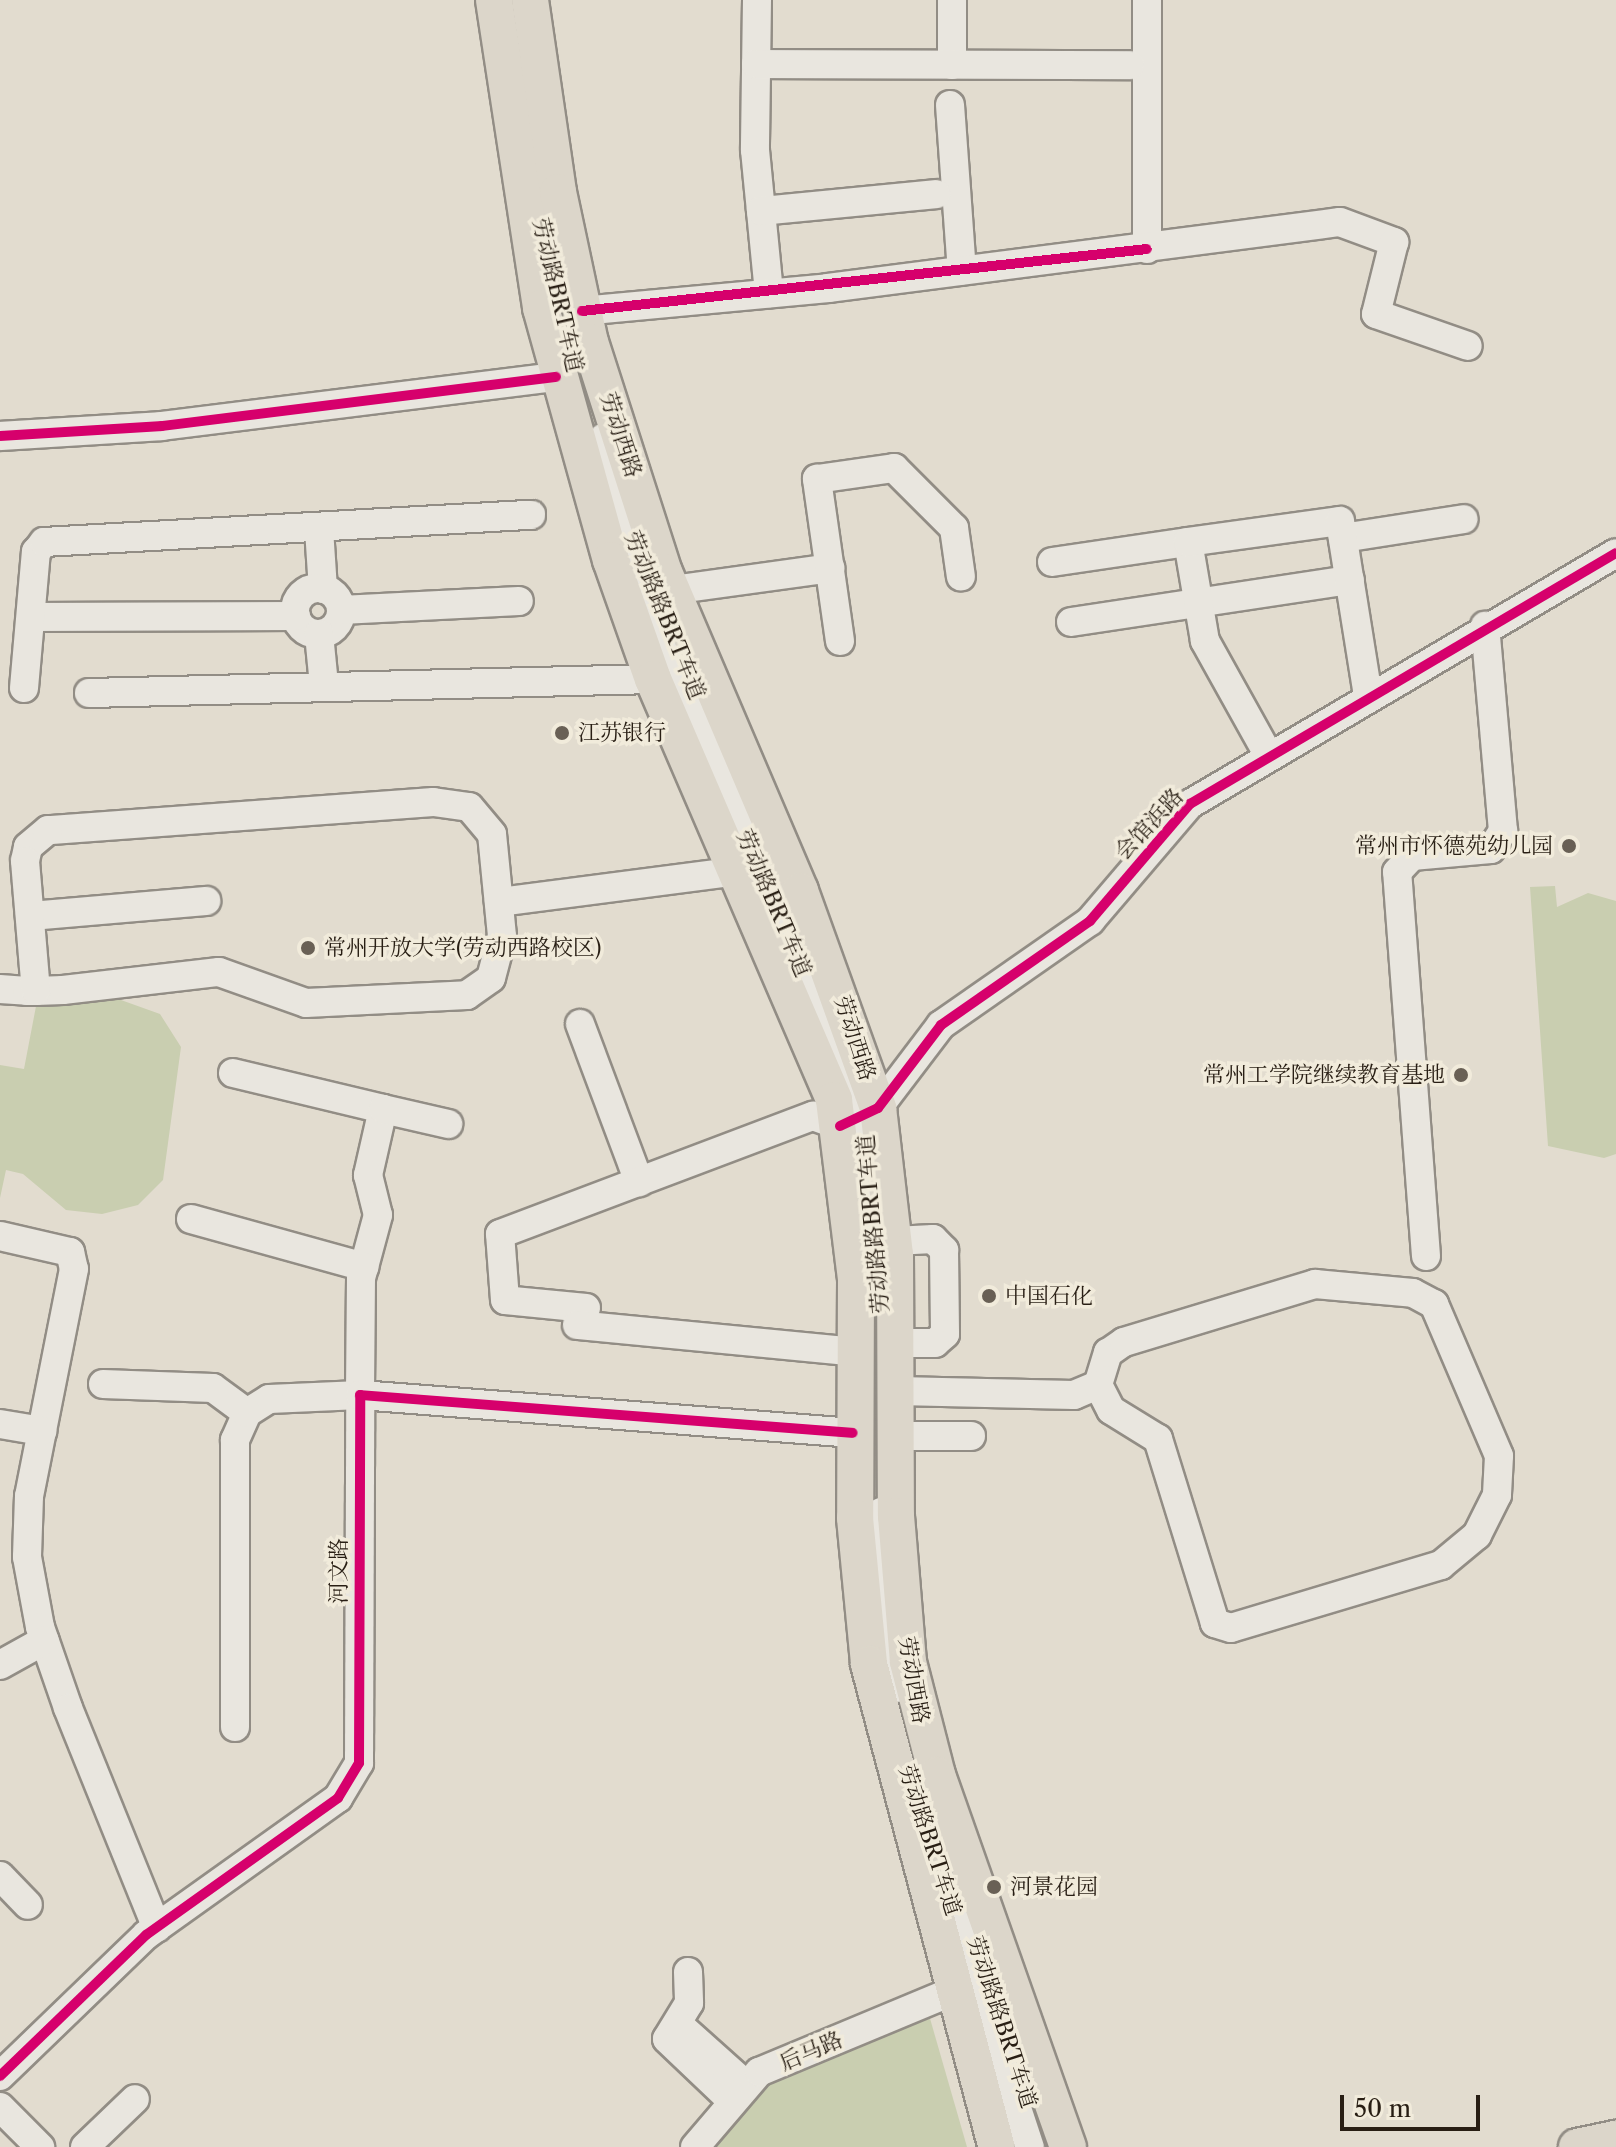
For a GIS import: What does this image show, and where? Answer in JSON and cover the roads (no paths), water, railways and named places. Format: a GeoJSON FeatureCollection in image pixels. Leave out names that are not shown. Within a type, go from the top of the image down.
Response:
{"type":"FeatureCollection","features":[{"type":"Feature","properties":{"kind":"main road","name":"劳动西路"},"geometry":{"type":"LineString","coordinates":[[494,0],[516,178],[556,377],[653,679],[824,1072],[859,1118],[853,1433],[869,1664],[997,2147]]}},
{"type":"Feature","properties":{"kind":"main road","name":"劳动西路"},"geometry":{"type":"LineString","coordinates":[[530,0],[582,311],[672,590],[827,959],[859,1118],[894,1241],[900,1589],[919,1720],[1068,2147]]}},
{"type":"Feature","properties":{"kind":"main road"},"geometry":{"type":"LineString","coordinates":[[1577,2147],[1616,2139]]}},
{"type":"Feature","properties":{"kind":"street","name":"劳动路BRT车道"},"geometry":{"type":"LineString","coordinates":[[507,0],[565,339],[639,593],[782,919],[836,1050],[859,1118],[867,1203],[866,1544],[886,1701],[1030,2147]]}},
{"type":"Feature","properties":{"kind":"street","name":"劳动路路BRT车道"},"geometry":{"type":"LineString","coordinates":[[517,0],[552,240],[641,567],[823,988],[859,1118],[880,1248],[881,1567],[889,1654],[926,1793],[1042,2147]]}},
{"type":"Feature","properties":{"kind":"street"},"geometry":{"type":"LineString","coordinates":[[757,0],[761,211],[769,293]]}},
{"type":"Feature","properties":{"kind":"street"},"geometry":{"type":"LineString","coordinates":[[952,0],[952,65]]}},
{"type":"Feature","properties":{"kind":"street"},"geometry":{"type":"LineString","coordinates":[[1147,0],[1147,249]]}},
{"type":"Feature","properties":{"kind":"street"},"geometry":{"type":"LineString","coordinates":[[756,64],[1130,65]]}},
{"type":"Feature","properties":{"kind":"street"},"geometry":{"type":"LineString","coordinates":[[950,105],[962,271]]}},
{"type":"Feature","properties":{"kind":"street"},"geometry":{"type":"LineString","coordinates":[[761,211],[936,194]]}},
{"type":"Feature","properties":{"kind":"street"},"geometry":{"type":"LineString","coordinates":[[582,311],[962,271],[1340,222],[1394,242],[1376,314],[1468,346]]}},
{"type":"Feature","properties":{"kind":"street"},"geometry":{"type":"LineString","coordinates":[[0,436],[162,426],[556,377]]}},
{"type":"Feature","properties":{"kind":"street"},"geometry":{"type":"LineString","coordinates":[[840,641],[817,479],[894,468],[954,528],[961,577]]}},
{"type":"Feature","properties":{"kind":"street"},"geometry":{"type":"LineString","coordinates":[[24,688],[33,617],[36,552],[44,542],[531,515]]}},
{"type":"Feature","properties":{"kind":"street"},"geometry":{"type":"LineString","coordinates":[[1343,538],[1464,519]]}},
{"type":"Feature","properties":{"kind":"street"},"geometry":{"type":"LineString","coordinates":[[1052,562],[1340,521],[1368,696]]}},
{"type":"Feature","properties":{"kind":"street"},"geometry":{"type":"LineString","coordinates":[[319,529],[323,589],[341,610]]}},
{"type":"Feature","properties":{"kind":"street"},"geometry":{"type":"LineString","coordinates":[[1188,542],[1205,641],[1269,756]]}},
{"type":"Feature","properties":{"kind":"street","name":"会馆浜路"},"geometry":{"type":"LineString","coordinates":[[859,1118],[941,1025],[1090,921],[1190,804],[1485,626],[1616,553]]}},
{"type":"Feature","properties":{"kind":"street"},"geometry":{"type":"LineString","coordinates":[[672,590],[830,568]]}},
{"type":"Feature","properties":{"kind":"street"},"geometry":{"type":"LineString","coordinates":[[1071,622],[1350,580]]}},
{"type":"Feature","properties":{"kind":"street"},"geometry":{"type":"LineString","coordinates":[[296,616],[302,595],[323,589]]}},
{"type":"Feature","properties":{"kind":"street"},"geometry":{"type":"LineString","coordinates":[[341,610],[519,601]]}},
{"type":"Feature","properties":{"kind":"street"},"geometry":{"type":"LineString","coordinates":[[319,634],[337,625],[341,610]]}},
{"type":"Feature","properties":{"kind":"street"},"geometry":{"type":"LineString","coordinates":[[33,617],[296,616],[319,634],[324,685]]}},
{"type":"Feature","properties":{"kind":"street"},"geometry":{"type":"LineString","coordinates":[[1385,945],[1380,871],[1392,858],[1491,849],[1503,831],[1485,626]]}},
{"type":"Feature","properties":{"kind":"street"},"geometry":{"type":"LineString","coordinates":[[89,693],[653,679]]}},
{"type":"Feature","properties":{"kind":"street"},"geometry":{"type":"LineString","coordinates":[[0,989],[36,991],[219,972],[306,1003],[467,995],[491,978],[502,936],[485,819],[469,807],[433,802],[48,830],[28,847],[36,991]]}},
{"type":"Feature","properties":{"kind":"street"},"geometry":{"type":"LineString","coordinates":[[1412,856],[1397,872],[1426,1256]]}},
{"type":"Feature","properties":{"kind":"street"},"geometry":{"type":"LineString","coordinates":[[499,902],[737,871]]}},
{"type":"Feature","properties":{"kind":"street"},"geometry":{"type":"LineString","coordinates":[[30,916],[206,901]]}},
{"type":"Feature","properties":{"kind":"street"},"geometry":{"type":"LineString","coordinates":[[580,1024],[639,1182]]}},
{"type":"Feature","properties":{"kind":"street"},"geometry":{"type":"LineString","coordinates":[[233,1073],[448,1124]]}},
{"type":"Feature","properties":{"kind":"street","name":"河文路"},"geometry":{"type":"LineString","coordinates":[[0,2076],[157,1928],[338,1798],[359,1763],[360,1395],[364,1267],[378,1215],[368,1175],[383,1109]]}},
{"type":"Feature","properties":{"kind":"street"},"geometry":{"type":"LineString","coordinates":[[855,1352],[582,1316],[505,1300],[500,1234],[813,1116],[859,1118]]}},
{"type":"Feature","properties":{"kind":"street"},"geometry":{"type":"LineString","coordinates":[[191,1219],[364,1267]]}},
{"type":"Feature","properties":{"kind":"street"},"geometry":{"type":"LineString","coordinates":[[0,1236],[70,1252],[74,1269],[42,1431],[14,1548],[45,1640],[157,1928]]}},
{"type":"Feature","properties":{"kind":"street"},"geometry":{"type":"LineString","coordinates":[[894,1241],[933,1239],[944,1250],[945,1334],[935,1343],[898,1343]]}},
{"type":"Feature","properties":{"kind":"street"},"geometry":{"type":"LineString","coordinates":[[1315,1284],[1413,1293],[1434,1304],[1499,1456],[1497,1495],[1477,1535],[1441,1565],[1231,1628],[1215,1623],[1158,1439],[1111,1410],[1098,1385],[1108,1353],[1124,1342],[1315,1284]]}},
{"type":"Feature","properties":{"kind":"street"},"geometry":{"type":"LineString","coordinates":[[103,1384],[213,1388],[247,1413]]}},
{"type":"Feature","properties":{"kind":"street"},"geometry":{"type":"LineString","coordinates":[[898,1391],[1074,1395],[1098,1385]]}},
{"type":"Feature","properties":{"kind":"street"},"geometry":{"type":"LineString","coordinates":[[235,1727],[235,1440],[247,1413],[293,1394],[360,1395],[853,1433]]}},
{"type":"Feature","properties":{"kind":"street"},"geometry":{"type":"LineString","coordinates":[[0,1424],[42,1431]]}},
{"type":"Feature","properties":{"kind":"street"},"geometry":{"type":"LineString","coordinates":[[898,1436],[971,1436]]}},
{"type":"Feature","properties":{"kind":"street"},"geometry":{"type":"LineString","coordinates":[[0,1665],[45,1640]]}},
{"type":"Feature","properties":{"kind":"street"},"geometry":{"type":"LineString","coordinates":[[0,1876],[28,1905]]}},
{"type":"Feature","properties":{"kind":"street"},"geometry":{"type":"LineString","coordinates":[[688,1972],[689,2003],[673,2032],[739,2093]]}},
{"type":"Feature","properties":{"kind":"street","name":"后马路"},"geometry":{"type":"LineString","coordinates":[[695,2147],[759,2072],[954,1991]]}},
{"type":"Feature","properties":{"kind":"street"},"geometry":{"type":"LineString","coordinates":[[85,2147],[135,2099]]}},
{"type":"Feature","properties":{"kind":"street"},"geometry":{"type":"LineString","coordinates":[[0,2107],[40,2147]]}},
{"type":"Feature","properties":{"kind":"place","name":"江苏银行"},"geometry":{"type":"Point","coordinates":[562,733]}},
{"type":"Feature","properties":{"kind":"place","name":"常州市怀德苑幼儿园"},"geometry":{"type":"Point","coordinates":[1569,846]}},
{"type":"Feature","properties":{"kind":"place","name":"常州开放大学(劳动西路校区)"},"geometry":{"type":"Point","coordinates":[308,948]}},
{"type":"Feature","properties":{"kind":"place","name":"常州工学院继续教育基地"},"geometry":{"type":"Point","coordinates":[1461,1075]}},
{"type":"Feature","properties":{"kind":"place","name":"中国石化"},"geometry":{"type":"Point","coordinates":[989,1296]}},
{"type":"Feature","properties":{"kind":"place","name":"河景花园"},"geometry":{"type":"Point","coordinates":[994,1887]}}]}
